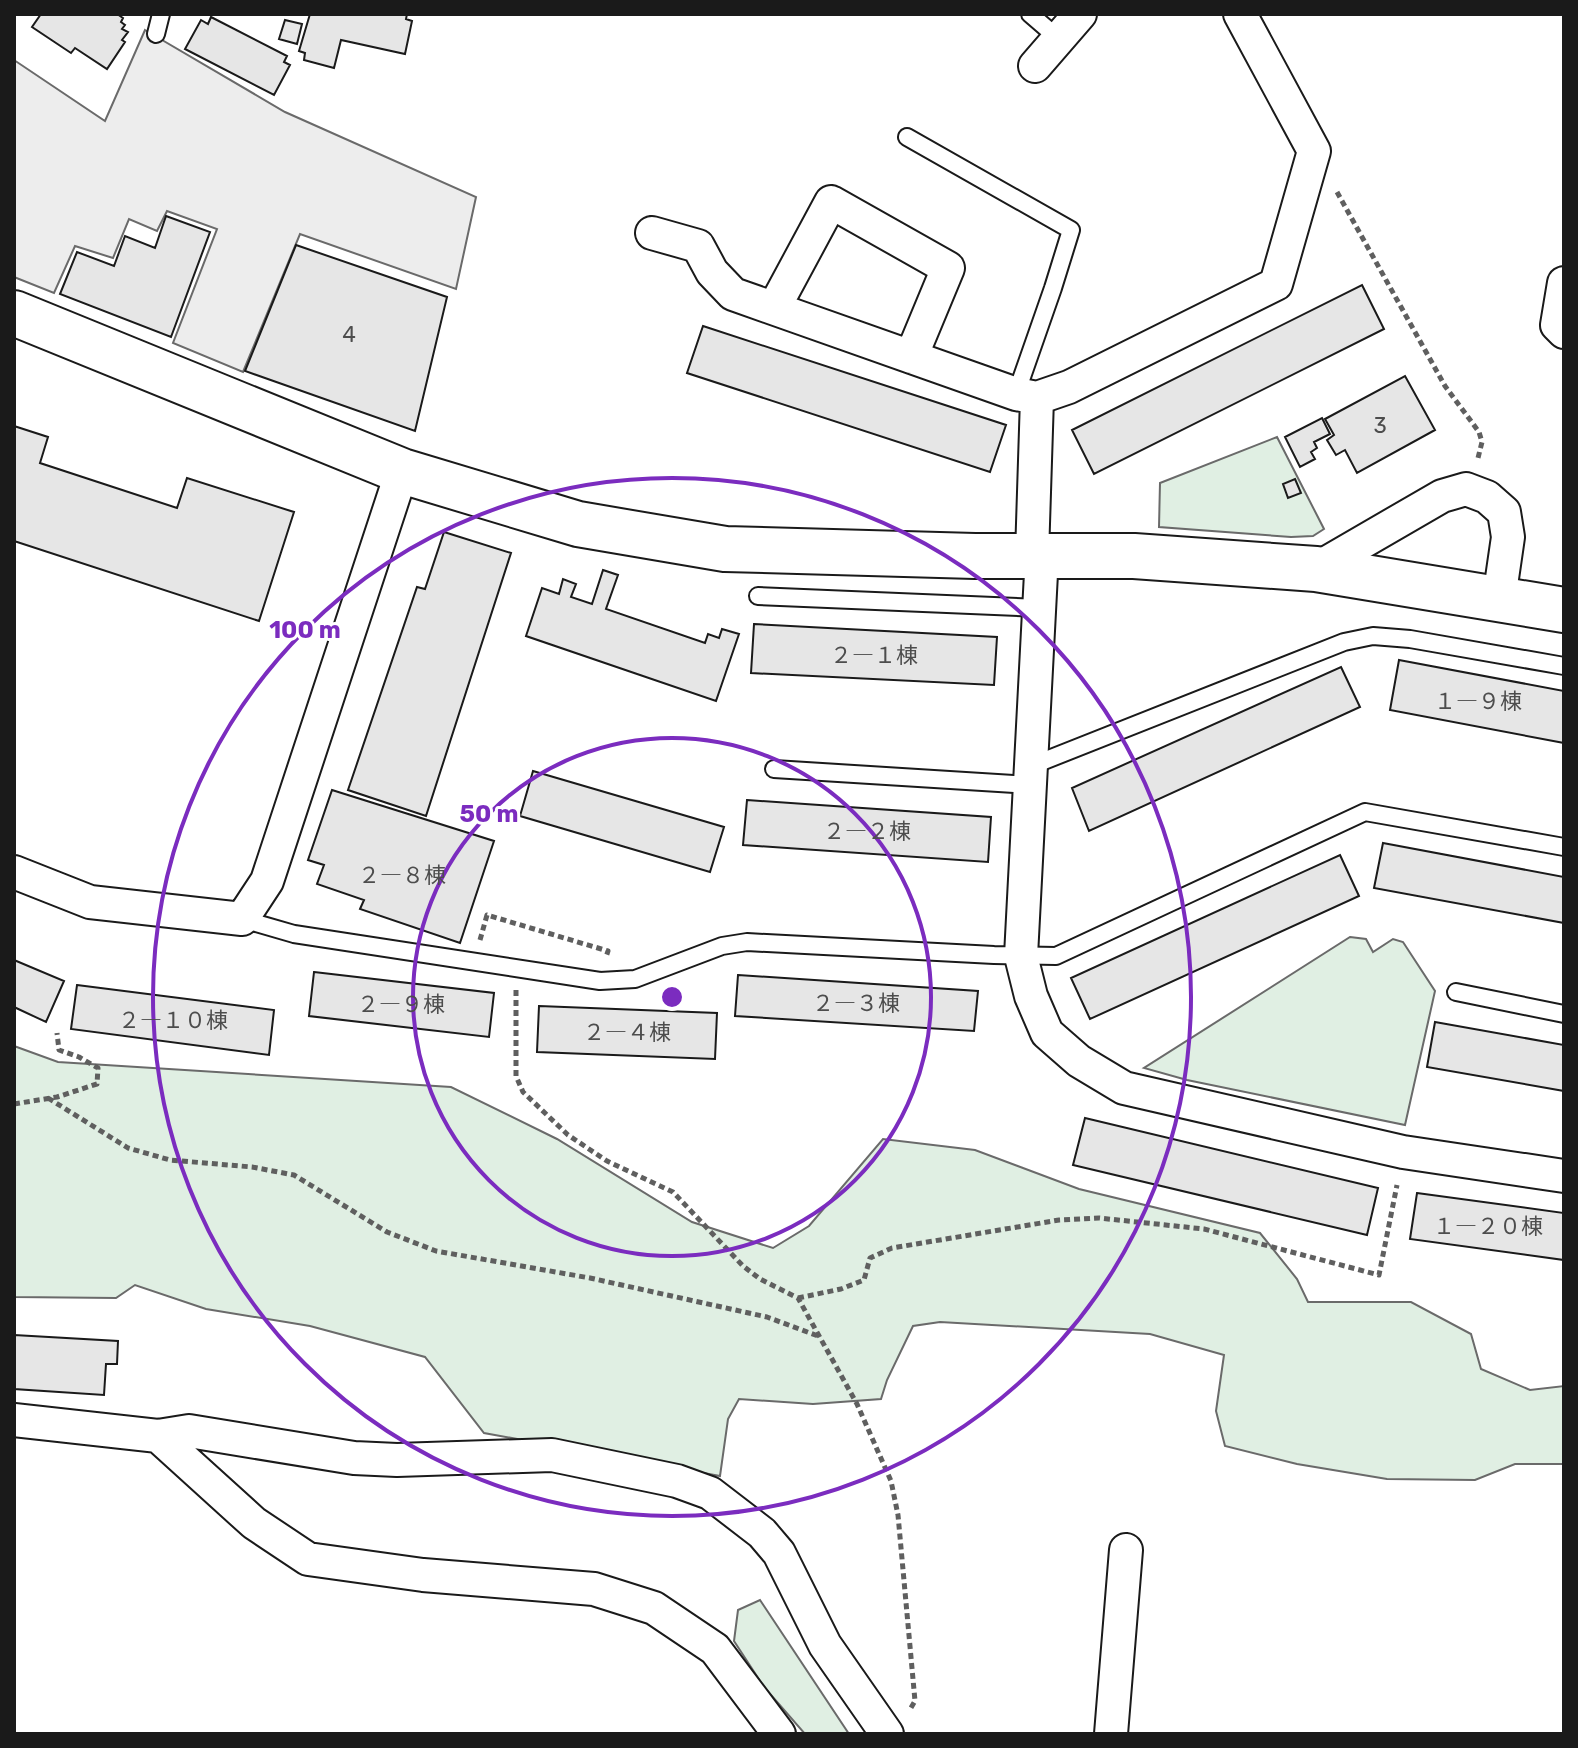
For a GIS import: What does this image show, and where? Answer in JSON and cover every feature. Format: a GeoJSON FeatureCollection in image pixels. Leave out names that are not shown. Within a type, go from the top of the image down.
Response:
{"type":"FeatureCollection","features":[{"type":"Feature","properties":{"kind":"street"},"geometry":{"type":"LineString","coordinates":[[1035,66],[1080,14]]}},
{"type":"Feature","properties":{"kind":"street"},"geometry":{"type":"LineString","coordinates":[[652,233],[698,246],[712,272],[733,294],[1027,396],[1069,387],[1276,284],[1314,151],[1240,14]]}},
{"type":"Feature","properties":{"kind":"street"},"geometry":{"type":"LineString","coordinates":[[774,308],[831,202],[948,268],[911,357]]}},
{"type":"Feature","properties":{"kind":"street"},"geometry":{"type":"LineString","coordinates":[[1564,283],[1557,325],[1564,332]]}},
{"type":"Feature","properties":{"kind":"street"},"geometry":{"type":"LineString","coordinates":[[14,313],[402,471],[578,524],[725,549],[1134,556],[1316,569],[1564,610]]}},
{"type":"Feature","properties":{"kind":"street"},"geometry":{"type":"LineString","coordinates":[[1027,396],[1039,608],[1021,956],[1031,996],[1047,1033],[1079,1061],[1124,1088],[1403,1152],[1564,1176]]}},
{"type":"Feature","properties":{"kind":"street"},"geometry":{"type":"LineString","coordinates":[[14,872],[90,902],[242,919],[267,881],[402,471]]}},
{"type":"Feature","properties":{"kind":"street"},"geometry":{"type":"LineString","coordinates":[[1316,569],[1442,496],[1466,489],[1487,497],[1504,512],[1508,537],[1499,599]]}},
{"type":"Feature","properties":{"kind":"street"},"geometry":{"type":"LineString","coordinates":[[14,1420],[158,1436],[189,1431],[354,1458],[397,1460],[552,1455],[677,1481],[710,1493],[762,1533],[779,1553],[825,1645],[894,1728]]}},
{"type":"Feature","properties":{"kind":"street"},"geometry":{"type":"LineString","coordinates":[[158,1436],[254,1523],[308,1559],[423,1575],[594,1589],[654,1608],[715,1649],[779,1734]]}},
{"type":"Feature","properties":{"kind":"street"},"geometry":{"type":"LineString","coordinates":[[1111,1734],[1126,1550]]}},
{"type":"Feature","properties":{"kind":"lane"},"geometry":{"type":"LineString","coordinates":[[156,34],[161,14]]}},
{"type":"Feature","properties":{"kind":"lane"},"geometry":{"type":"LineString","coordinates":[[1030,14],[1059,39]]}},
{"type":"Feature","properties":{"kind":"lane"},"geometry":{"type":"LineString","coordinates":[[907,137],[1071,230],[1027,396]]}},
{"type":"Feature","properties":{"kind":"lane"},"geometry":{"type":"LineString","coordinates":[[758,596],[1039,608]]}},
{"type":"Feature","properties":{"kind":"lane"},"geometry":{"type":"LineString","coordinates":[[774,769],[1031,776],[1344,642],[1373,636],[1410,639],[1564,666]]}},
{"type":"Feature","properties":{"kind":"lane"},"geometry":{"type":"LineString","coordinates":[[242,919],[294,934],[600,981],[635,979],[722,946],[747,942],[1056,956],[1365,812],[1564,847]]}},
{"type":"Feature","properties":{"kind":"lane"},"geometry":{"type":"LineString","coordinates":[[1456,992],[1564,1014]]}},
{"type":"Feature","properties":{"kind":"path"},"geometry":{"type":"LineString","coordinates":[[1314,151],[1445,386],[1479,432],[1482,442],[1471,490]]}},
{"type":"Feature","properties":{"kind":"path"},"geometry":{"type":"LineString","coordinates":[[487,915],[608,951],[600,981]]}},
{"type":"Feature","properties":{"kind":"path"},"geometry":{"type":"LineString","coordinates":[[516,969],[516,1076],[523,1092],[568,1135],[607,1161],[673,1192],[743,1266],[760,1279],[798,1298],[857,1404],[891,1481],[898,1515],[915,1701],[894,1728]]}},
{"type":"Feature","properties":{"kind":"path"},"geometry":{"type":"LineString","coordinates":[[14,1104],[97,1084],[98,1068],[59,1050],[57,1033]]}},
{"type":"Feature","properties":{"kind":"path"},"geometry":{"type":"LineString","coordinates":[[48,1098],[128,1148],[170,1160],[252,1167],[294,1175],[387,1232],[436,1251],[590,1278],[767,1317],[819,1336]]}},
{"type":"Feature","properties":{"kind":"path"},"geometry":{"type":"LineString","coordinates":[[798,1298],[841,1289],[864,1280],[870,1258],[892,1248],[1059,1220],[1099,1218],[1204,1229],[1379,1275],[1398,1179]]}},
{"type":"Feature","properties":{"kind":"green space"},"geometry":{"type":"Polygon","coordinates":[[[1277,437],[1324,529],[1313,536],[1291,537],[1159,527],[1160,483],[1277,437]]]}},
{"type":"Feature","properties":{"kind":"green space"},"geometry":{"type":"Polygon","coordinates":[[[1350,937],[1366,939],[1373,952],[1393,939],[1403,942],[1435,991],[1405,1125],[1187,1080],[1144,1068],[1350,937]]]}},
{"type":"Feature","properties":{"kind":"green space"},"geometry":{"type":"Polygon","coordinates":[[[14,1046],[58,1062],[451,1087],[557,1139],[692,1222],[773,1248],[809,1226],[883,1139],[975,1150],[1079,1189],[1260,1233],[1297,1279],[1308,1302],[1411,1302],[1471,1334],[1481,1369],[1530,1390],[1564,1386],[1564,1464],[1515,1464],[1475,1480],[1387,1479],[1297,1464],[1225,1446],[1216,1411],[1224,1355],[1150,1334],[940,1322],[913,1326],[881,1399],[813,1404],[739,1399],[728,1419],[720,1476],[484,1433],[425,1357],[310,1326],[206,1309],[135,1285],[116,1298],[14,1297],[14,1046]]]}},
{"type":"Feature","properties":{"kind":"green space"},"geometry":{"type":"Polygon","coordinates":[[[760,1600],[849,1734],[805,1734],[764,1687],[734,1641],[738,1610],[760,1600]]]}},
{"type":"Feature","properties":{"kind":"shaded area"},"geometry":{"type":"Polygon","coordinates":[[[145,30],[285,112],[476,197],[456,289],[300,234],[243,372],[173,343],[217,229],[167,211],[157,231],[129,219],[113,258],[75,246],[54,293],[14,277],[14,60],[105,121],[145,30]]]}},
{"type":"Feature","properties":{"kind":"building"},"geometry":{"type":"Polygon","coordinates":[[[41,14],[117,14],[123,18],[121,22],[125,25],[122,29],[128,32],[107,69],[75,48],[71,53],[32,27],[41,14]]]}},
{"type":"Feature","properties":{"kind":"building"},"geometry":{"type":"Polygon","coordinates":[[[310,14],[407,14],[406,19],[412,21],[405,54],[341,40],[334,68],[304,60],[305,53],[299,51],[310,14]]]}},
{"type":"Feature","properties":{"kind":"building"},"geometry":{"type":"Polygon","coordinates":[[[211,17],[287,56],[284,62],[290,65],[274,95],[185,49],[201,20],[208,24],[211,17]]]}},
{"type":"Feature","properties":{"kind":"building"},"geometry":{"type":"Polygon","coordinates":[[[285,20],[302,24],[297,44],[279,39],[285,20]]]}},
{"type":"Feature","properties":{"kind":"building"},"geometry":{"type":"Polygon","coordinates":[[[166,216],[210,232],[171,337],[60,294],[77,252],[114,266],[125,236],[155,248],[166,216]]]}},
{"type":"Feature","properties":{"kind":"building"},"geometry":{"type":"Polygon","coordinates":[[[296,245],[447,297],[415,431],[245,371],[296,245]]]}},
{"type":"Feature","properties":{"kind":"building"},"geometry":{"type":"Polygon","coordinates":[[[1362,285],[1384,329],[1094,474],[1072,430],[1362,285]]]}},
{"type":"Feature","properties":{"kind":"building"},"geometry":{"type":"Polygon","coordinates":[[[703,326],[1006,425],[990,472],[687,373],[703,326]]]}},
{"type":"Feature","properties":{"kind":"building"},"geometry":{"type":"Polygon","coordinates":[[[1405,376],[1435,430],[1357,473],[1345,450],[1336,455],[1327,440],[1334,435],[1325,419],[1405,376]]]}},
{"type":"Feature","properties":{"kind":"building"},"geometry":{"type":"Polygon","coordinates":[[[1322,418],[1330,434],[1314,442],[1317,448],[1311,452],[1315,459],[1300,467],[1285,437],[1322,418]]]}},
{"type":"Feature","properties":{"kind":"building"},"geometry":{"type":"Polygon","coordinates":[[[14,426],[48,437],[40,463],[177,508],[187,478],[294,512],[259,621],[14,541],[14,426]]]}},
{"type":"Feature","properties":{"kind":"building"},"geometry":{"type":"Polygon","coordinates":[[[1295,479],[1301,493],[1288,498],[1283,484],[1295,479]]]}},
{"type":"Feature","properties":{"kind":"building"},"geometry":{"type":"Polygon","coordinates":[[[444,532],[511,553],[426,816],[348,790],[417,587],[425,589],[444,532]]]}},
{"type":"Feature","properties":{"kind":"building"},"geometry":{"type":"Polygon","coordinates":[[[603,570],[618,575],[606,609],[705,643],[708,634],[719,638],[722,629],[739,634],[716,701],[526,636],[542,588],[559,594],[563,579],[576,584],[571,597],[592,604],[603,570]]]}},
{"type":"Feature","properties":{"kind":"building"},"geometry":{"type":"Polygon","coordinates":[[[754,624],[997,637],[994,685],[751,673],[754,624]]]}},
{"type":"Feature","properties":{"kind":"building"},"geometry":{"type":"Polygon","coordinates":[[[1399,660],[1564,691],[1564,743],[1390,710],[1399,660]]]}},
{"type":"Feature","properties":{"kind":"building"},"geometry":{"type":"Polygon","coordinates":[[[1341,667],[1360,707],[1089,831],[1072,788],[1341,667]]]}},
{"type":"Feature","properties":{"kind":"building"},"geometry":{"type":"Polygon","coordinates":[[[533,771],[724,827],[710,872],[520,816],[533,771]]]}},
{"type":"Feature","properties":{"kind":"building"},"geometry":{"type":"Polygon","coordinates":[[[332,790],[494,841],[460,943],[360,909],[364,900],[317,884],[324,865],[308,860],[332,790]]]}},
{"type":"Feature","properties":{"kind":"building"},"geometry":{"type":"Polygon","coordinates":[[[747,800],[991,817],[988,862],[743,845],[747,800]]]}},
{"type":"Feature","properties":{"kind":"building"},"geometry":{"type":"Polygon","coordinates":[[[1383,843],[1564,877],[1564,923],[1374,888],[1383,843]]]}},
{"type":"Feature","properties":{"kind":"building"},"geometry":{"type":"Polygon","coordinates":[[[1340,855],[1359,896],[1090,1019],[1071,978],[1340,855]]]}},
{"type":"Feature","properties":{"kind":"building"},"geometry":{"type":"Polygon","coordinates":[[[14,960],[64,981],[46,1022],[14,1007],[14,960]]]}},
{"type":"Feature","properties":{"kind":"building"},"geometry":{"type":"Polygon","coordinates":[[[314,972],[494,993],[489,1037],[309,1016],[314,972]]]}},
{"type":"Feature","properties":{"kind":"building"},"geometry":{"type":"Polygon","coordinates":[[[738,975],[978,991],[974,1031],[735,1016],[738,975]]]}},
{"type":"Feature","properties":{"kind":"building"},"geometry":{"type":"Polygon","coordinates":[[[77,985],[274,1010],[269,1055],[71,1029],[77,985]]]}},
{"type":"Feature","properties":{"kind":"building"},"geometry":{"type":"Polygon","coordinates":[[[539,1006],[717,1013],[715,1059],[537,1052],[539,1006]]]}},
{"type":"Feature","properties":{"kind":"building"},"geometry":{"type":"Polygon","coordinates":[[[1435,1022],[1564,1045],[1564,1091],[1427,1067],[1435,1022]]]}},
{"type":"Feature","properties":{"kind":"building"},"geometry":{"type":"Polygon","coordinates":[[[1085,1118],[1378,1188],[1367,1235],[1073,1165],[1085,1118]]]}},
{"type":"Feature","properties":{"kind":"building"},"geometry":{"type":"Polygon","coordinates":[[[1417,1193],[1564,1213],[1564,1260],[1410,1239],[1417,1193]]]}},
{"type":"Feature","properties":{"kind":"building"},"geometry":{"type":"Polygon","coordinates":[[[14,1335],[118,1341],[117,1364],[106,1364],[104,1395],[14,1389],[14,1335]]]}}]}
